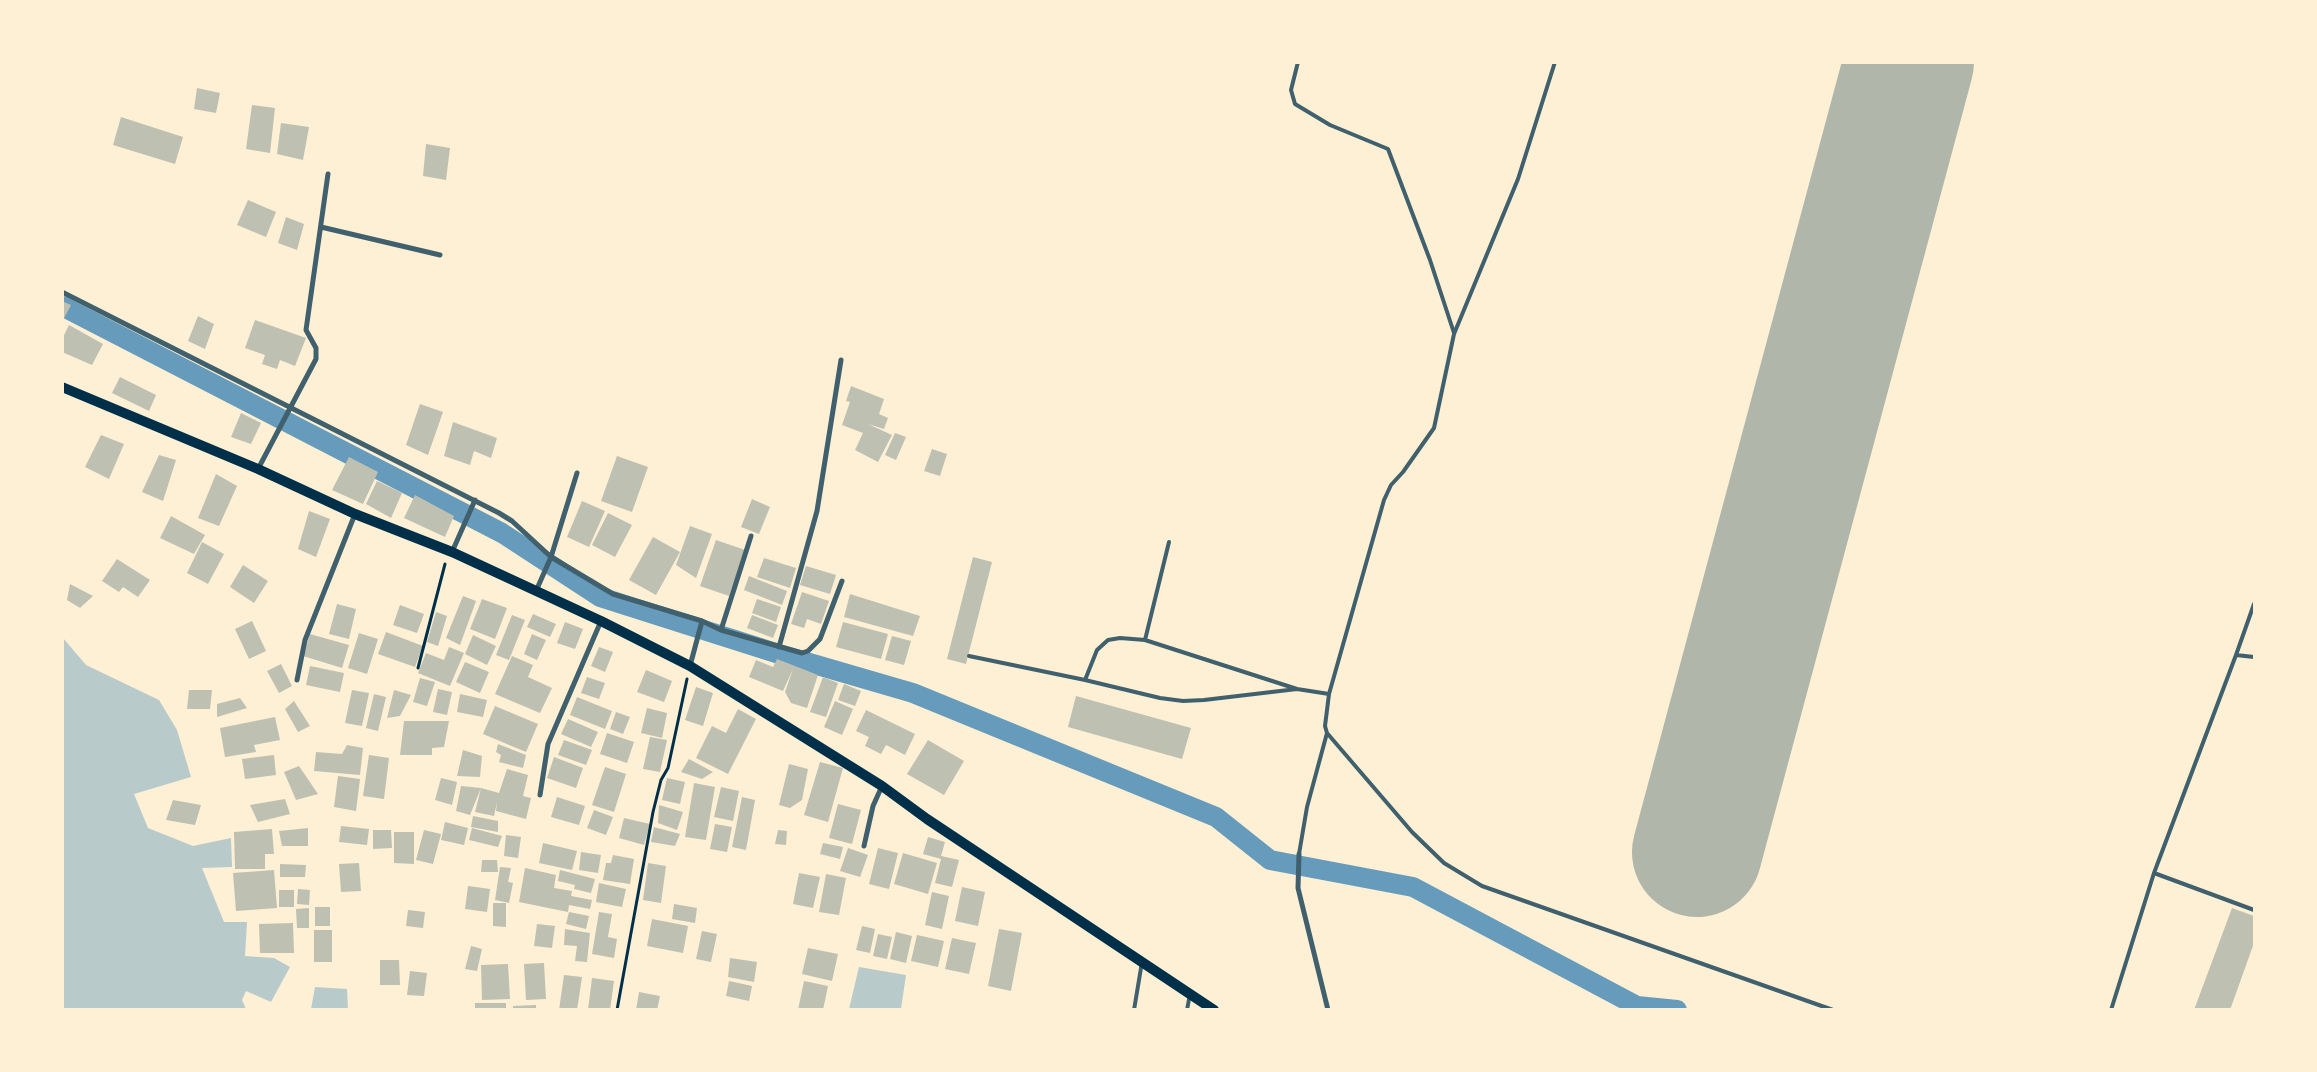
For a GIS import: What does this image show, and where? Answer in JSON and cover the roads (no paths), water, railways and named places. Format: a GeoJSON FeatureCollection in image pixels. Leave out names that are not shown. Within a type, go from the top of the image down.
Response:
{"type":"FeatureCollection","features":[{"type":"Feature","properties":{"kind":"main road"},"geometry":{"type":"LineString","coordinates":[[62,387],[258,469],[355,514],[537,588],[690,666],[882,786],[1009,874],[1191,992],[1214,1010]]}},
{"type":"Feature","properties":{"kind":"street"},"geometry":{"type":"LineString","coordinates":[[258,469],[291,408],[317,354],[316,348],[306,330],[328,174]]}},
{"type":"Feature","properties":{"kind":"street"},"geometry":{"type":"LineString","coordinates":[[321,226],[440,255]]}},
{"type":"Feature","properties":{"kind":"street"},"geometry":{"type":"LineString","coordinates":[[62,292],[398,463],[475,500],[512,521],[550,560],[612,594],[722,630],[802,653],[808,651],[820,639],[842,580]]}},
{"type":"Feature","properties":{"kind":"street"},"geometry":{"type":"LineString","coordinates":[[778,646],[817,511],[841,360]]}},
{"type":"Feature","properties":{"kind":"street"},"geometry":{"type":"LineString","coordinates":[[537,588],[550,560],[577,473]]}},
{"type":"Feature","properties":{"kind":"street"},"geometry":{"type":"LineString","coordinates":[[450,552],[475,500]]}},
{"type":"Feature","properties":{"kind":"street"},"geometry":{"type":"LineString","coordinates":[[297,680],[305,640],[355,514]]}},
{"type":"Feature","properties":{"kind":"street"},"geometry":{"type":"LineString","coordinates":[[722,630],[751,536]]}},
{"type":"Feature","properties":{"kind":"street"},"geometry":{"type":"LineString","coordinates":[[540,795],[548,744],[601,621]]}},
{"type":"Feature","properties":{"kind":"street"},"geometry":{"type":"LineString","coordinates":[[690,666],[702,623]]}},
{"type":"Feature","properties":{"kind":"street"},"geometry":{"type":"LineString","coordinates":[[864,846],[873,806],[882,786]]}},
{"type":"Feature","properties":{"kind":"street"},"geometry":{"type":"LineString","coordinates":[[1299,854],[1298,880],[1328,1010]]}},
{"type":"Feature","properties":{"kind":"lane"},"geometry":{"type":"LineString","coordinates":[[1298,62],[1291,90],[1295,104],[1330,125],[1388,149],[1430,260],[1454,334]]}},
{"type":"Feature","properties":{"kind":"lane"},"geometry":{"type":"LineString","coordinates":[[1299,854],[1307,807],[1327,733],[1324,718],[1329,694],[1384,500],[1391,485],[1403,472],[1434,428],[1454,334],[1518,179],[1555,62]]}},
{"type":"Feature","properties":{"kind":"lane"},"geometry":{"type":"LineString","coordinates":[[1145,640],[1169,542]]}},
{"type":"Feature","properties":{"kind":"lane"},"geometry":{"type":"LineString","coordinates":[[2111,1010],[2154,873],[2254,604]]}},
{"type":"Feature","properties":{"kind":"lane"},"geometry":{"type":"LineString","coordinates":[[1085,680],[1097,650],[1108,640],[1120,638],[1145,640],[1297,688],[1329,694]]}},
{"type":"Feature","properties":{"kind":"lane"},"geometry":{"type":"LineString","coordinates":[[2236,655],[2254,657]]}},
{"type":"Feature","properties":{"kind":"lane"},"geometry":{"type":"LineString","coordinates":[[969,656],[1160,698],[1183,701],[1297,688]]}},
{"type":"Feature","properties":{"kind":"lane"},"geometry":{"type":"LineString","coordinates":[[1327,733],[1419,839],[1444,864],[1482,886],[1833,1010]]}},
{"type":"Feature","properties":{"kind":"lane"},"geometry":{"type":"LineString","coordinates":[[2154,873],[2254,910]]}},
{"type":"Feature","properties":{"kind":"lane"},"geometry":{"type":"LineString","coordinates":[[1134,1010],[1142,960]]}},
{"type":"Feature","properties":{"kind":"lane"},"geometry":{"type":"LineString","coordinates":[[1187,1010],[1191,992]]}},
{"type":"Feature","properties":{"kind":"waterway"},"geometry":{"type":"LineString","coordinates":[[62,306],[502,533],[600,597],[779,654],[913,693],[1216,817],[1270,860],[1413,887],[1637,1006],[1677,1010]]}}]}
